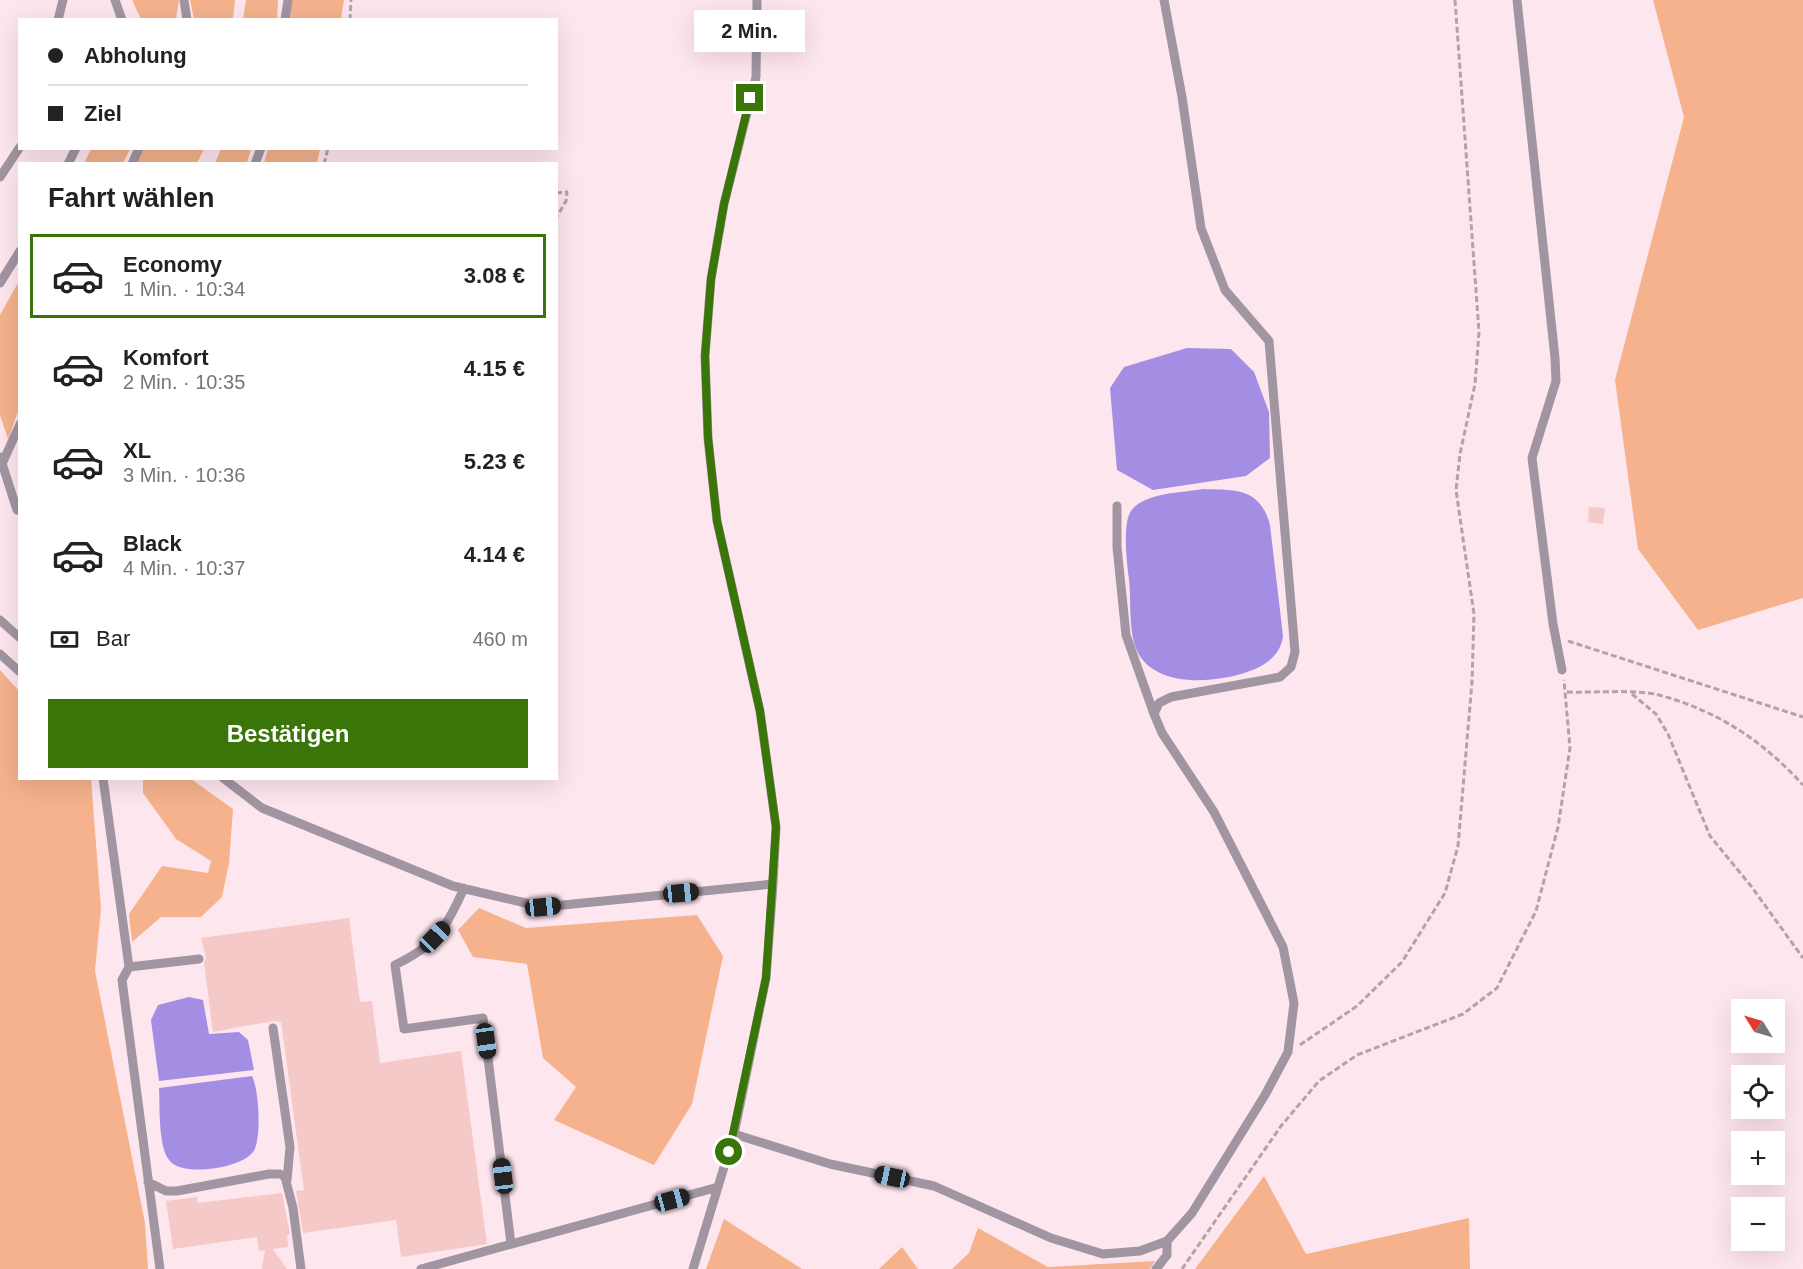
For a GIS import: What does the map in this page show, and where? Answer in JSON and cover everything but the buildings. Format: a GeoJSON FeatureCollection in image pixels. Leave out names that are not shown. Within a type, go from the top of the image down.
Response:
{"type":"FeatureCollection","features":[{"type":"Feature","properties":{"kind":"lane"},"geometry":{"type":"LineString","coordinates":[[58,18],[63,0]]}},
{"type":"Feature","properties":{"kind":"lane"},"geometry":{"type":"LineString","coordinates":[[115,0],[121,18]]}},
{"type":"Feature","properties":{"kind":"lane"},"geometry":{"type":"LineString","coordinates":[[184,0],[187,18]]}},
{"type":"Feature","properties":{"kind":"lane"},"geometry":{"type":"LineString","coordinates":[[285,18],[288,0]]}},
{"type":"Feature","properties":{"kind":"lane"},"geometry":{"type":"LineString","coordinates":[[693,1269],[734,1134],[766,978],[774,884],[776,827],[760,711],[717,521],[708,438],[705,356],[711,279],[724,204],[756,77],[757,0]]}},
{"type":"Feature","properties":{"kind":"lane"},"geometry":{"type":"LineString","coordinates":[[1154,714],[1159,702],[1171,697],[1280,677],[1291,667],[1295,652],[1269,341],[1225,290],[1201,228],[1182,97],[1164,0]]}},
{"type":"Feature","properties":{"kind":"lane"},"geometry":{"type":"LineString","coordinates":[[1517,0],[1556,358],[1556,381],[1532,458],[1562,670]]}},
{"type":"Feature","properties":{"kind":"lane"},"geometry":{"type":"LineString","coordinates":[[0,177],[18,150]]}},
{"type":"Feature","properties":{"kind":"lane"},"geometry":{"type":"LineString","coordinates":[[0,284],[18,253]]}},
{"type":"Feature","properties":{"kind":"lane"},"geometry":{"type":"LineString","coordinates":[[18,428],[1,461],[18,510]]}},
{"type":"Feature","properties":{"kind":"lane"},"geometry":{"type":"LineString","coordinates":[[734,1134],[830,1164],[934,1186],[1051,1238],[1103,1254],[1140,1251],[1167,1241],[1192,1213],[1265,1095],[1288,1052],[1293,1003],[1283,947],[1214,812],[1162,733],[1154,714],[1126,635],[1117,547],[1117,506]]}},
{"type":"Feature","properties":{"kind":"lane"},"geometry":{"type":"LineString","coordinates":[[0,620],[18,636]]}},
{"type":"Feature","properties":{"kind":"lane"},"geometry":{"type":"LineString","coordinates":[[0,654],[18,670]]}},
{"type":"Feature","properties":{"kind":"lane"},"geometry":{"type":"LineString","coordinates":[[104,780],[129,967],[122,980],[160,1269]]}},
{"type":"Feature","properties":{"kind":"lane"},"geometry":{"type":"LineString","coordinates":[[226,780],[262,808],[464,888],[543,907],[774,884]]}},
{"type":"Feature","properties":{"kind":"lane"},"geometry":{"type":"LineString","coordinates":[[464,888],[449,923],[422,952],[395,965],[404,1029],[483,1018],[511,1244]]}},
{"type":"Feature","properties":{"kind":"lane"},"geometry":{"type":"LineString","coordinates":[[129,967],[199,959]]}},
{"type":"Feature","properties":{"kind":"lane"},"geometry":{"type":"LineString","coordinates":[[273,1028],[290,1147],[287,1180],[301,1269]]}},
{"type":"Feature","properties":{"kind":"lane"},"geometry":{"type":"LineString","coordinates":[[148,1182],[166,1191],[269,1174],[280,1174],[287,1180]]}},
{"type":"Feature","properties":{"kind":"lane"},"geometry":{"type":"LineString","coordinates":[[421,1269],[718,1187]]}},
{"type":"Feature","properties":{"kind":"lane"},"geometry":{"type":"LineString","coordinates":[[1156,1269],[1167,1255],[1167,1241]]}},
{"type":"Feature","properties":{"kind":"path"},"geometry":{"type":"LineString","coordinates":[[350,18],[351,0]]}},
{"type":"Feature","properties":{"kind":"path"},"geometry":{"type":"LineString","coordinates":[[1288,1052],[1357,1006],[1402,962],[1445,893],[1458,846],[1472,682],[1474,614],[1456,490],[1460,454],[1475,384],[1479,332],[1455,0]]}},
{"type":"Feature","properties":{"kind":"path"},"geometry":{"type":"LineString","coordinates":[[558,193],[567,192],[566,201],[558,215]]}},
{"type":"Feature","properties":{"kind":"path"},"geometry":{"type":"LineString","coordinates":[[1556,638],[1803,717]]}},
{"type":"Feature","properties":{"kind":"path"},"geometry":{"type":"LineString","coordinates":[[1182,1269],[1281,1126],[1319,1081],[1357,1055],[1463,1014],[1497,988],[1536,911],[1558,827],[1570,748],[1562,670]]}},
{"type":"Feature","properties":{"kind":"path"},"geometry":{"type":"LineString","coordinates":[[1566,692],[1658,695],[1727,721],[1776,755],[1803,785]]}},
{"type":"Feature","properties":{"kind":"path"},"geometry":{"type":"LineString","coordinates":[[1632,694],[1656,714],[1668,734],[1710,836],[1751,886],[1803,958]]}},
{"type":"Feature","properties":{"kind":"shaded area"},"geometry":{"type":"Polygon","coordinates":[[[132,0],[179,0],[176,18],[141,18],[132,0]]]}},
{"type":"Feature","properties":{"kind":"shaded area"},"geometry":{"type":"Polygon","coordinates":[[[190,0],[235,0],[233,18],[194,18],[190,0]]]}},
{"type":"Feature","properties":{"kind":"shaded area"},"geometry":{"type":"Polygon","coordinates":[[[246,0],[278,0],[277,18],[243,18],[246,0]]]}},
{"type":"Feature","properties":{"kind":"shaded area"},"geometry":{"type":"Polygon","coordinates":[[[291,0],[344,0],[341,18],[290,18],[291,0]]]}},
{"type":"Feature","properties":{"kind":"shaded area"},"geometry":{"type":"Polygon","coordinates":[[[1653,0],[1803,0],[1803,598],[1698,630],[1638,549],[1615,380],[1684,117],[1653,0]]]}},
{"type":"Feature","properties":{"kind":"shaded area"},"geometry":{"type":"Polygon","coordinates":[[[90,150],[130,150],[124,162],[84,162],[90,150]]]}},
{"type":"Feature","properties":{"kind":"shaded area"},"geometry":{"type":"Polygon","coordinates":[[[143,150],[204,150],[198,162],[137,162],[143,150]]]}},
{"type":"Feature","properties":{"kind":"shaded area"},"geometry":{"type":"Polygon","coordinates":[[[220,150],[251,150],[247,162],[215,162],[220,150]]]}},
{"type":"Feature","properties":{"kind":"shaded area"},"geometry":{"type":"Polygon","coordinates":[[[267,150],[320,150],[317,162],[264,162],[267,150]]]}},
{"type":"Feature","properties":{"kind":"shaded area"},"geometry":{"type":"Polygon","coordinates":[[[18,283],[18,412],[8,439],[0,415],[0,315],[18,283]]]}},
{"type":"Feature","properties":{"kind":"shaded area"},"geometry":{"type":"Polygon","coordinates":[[[1187,348],[1231,349],[1254,372],[1269,412],[1270,458],[1246,476],[1153,490],[1117,470],[1110,388],[1124,367],[1187,348]]]}},
{"type":"Feature","properties":{"kind":"shaded area"},"geometry":{"type":"Polygon","coordinates":[[[1203,489],[1237,491],[1246,494],[1260,504],[1266,513],[1270,525],[1283,636],[1279,649],[1271,659],[1254,670],[1217,679],[1183,679],[1167,676],[1152,669],[1141,658],[1134,643],[1131,628],[1126,534],[1131,511],[1145,500],[1164,494],[1203,489]]]}},
{"type":"Feature","properties":{"kind":"shaded area"},"geometry":{"type":"Polygon","coordinates":[[[0,670],[18,690],[18,780],[91,780],[101,909],[95,971],[145,1223],[148,1269],[0,1269],[0,670]]]}},
{"type":"Feature","properties":{"kind":"shaded area"},"geometry":{"type":"Polygon","coordinates":[[[143,780],[192,780],[233,809],[229,863],[222,897],[201,917],[161,917],[132,942],[129,914],[162,866],[208,873],[211,861],[176,839],[143,793],[143,780]]]}},
{"type":"Feature","properties":{"kind":"shaded area"},"geometry":{"type":"Polygon","coordinates":[[[479,908],[526,928],[697,915],[723,956],[692,1104],[654,1165],[554,1120],[576,1087],[543,1058],[527,964],[473,957],[458,930],[479,908]]]}},
{"type":"Feature","properties":{"kind":"shaded area"},"geometry":{"type":"Polygon","coordinates":[[[189,997],[203,1000],[209,1034],[239,1032],[248,1040],[254,1070],[159,1081],[151,1020],[158,1005],[189,997]]]}},
{"type":"Feature","properties":{"kind":"shaded area"},"geometry":{"type":"Polygon","coordinates":[[[252,1076],[258,1115],[258,1137],[253,1152],[237,1163],[211,1169],[186,1169],[169,1160],[165,1154],[161,1136],[159,1088],[252,1076]]]}},
{"type":"Feature","properties":{"kind":"shaded area"},"geometry":{"type":"Polygon","coordinates":[[[1264,1176],[1306,1254],[1469,1218],[1470,1269],[1195,1269],[1264,1176]]]}},
{"type":"Feature","properties":{"kind":"shaded area"},"geometry":{"type":"Polygon","coordinates":[[[724,1219],[802,1269],[706,1269],[724,1219]]]}},
{"type":"Feature","properties":{"kind":"shaded area"},"geometry":{"type":"Polygon","coordinates":[[[978,1228],[1048,1267],[1155,1261],[1150,1269],[952,1269],[969,1253],[978,1228]]]}},
{"type":"Feature","properties":{"kind":"shaded area"},"geometry":{"type":"Polygon","coordinates":[[[902,1247],[918,1269],[879,1269],[902,1247]]]}},
{"type":"Feature","properties":{"kind":"route"},"geometry":{"type":"LineString","coordinates":[[729,1152],[766,978],[776,827],[760,711],[748,667],[717,521],[708,438],[705,356],[711,279],[724,204],[750,98]]}}]}
